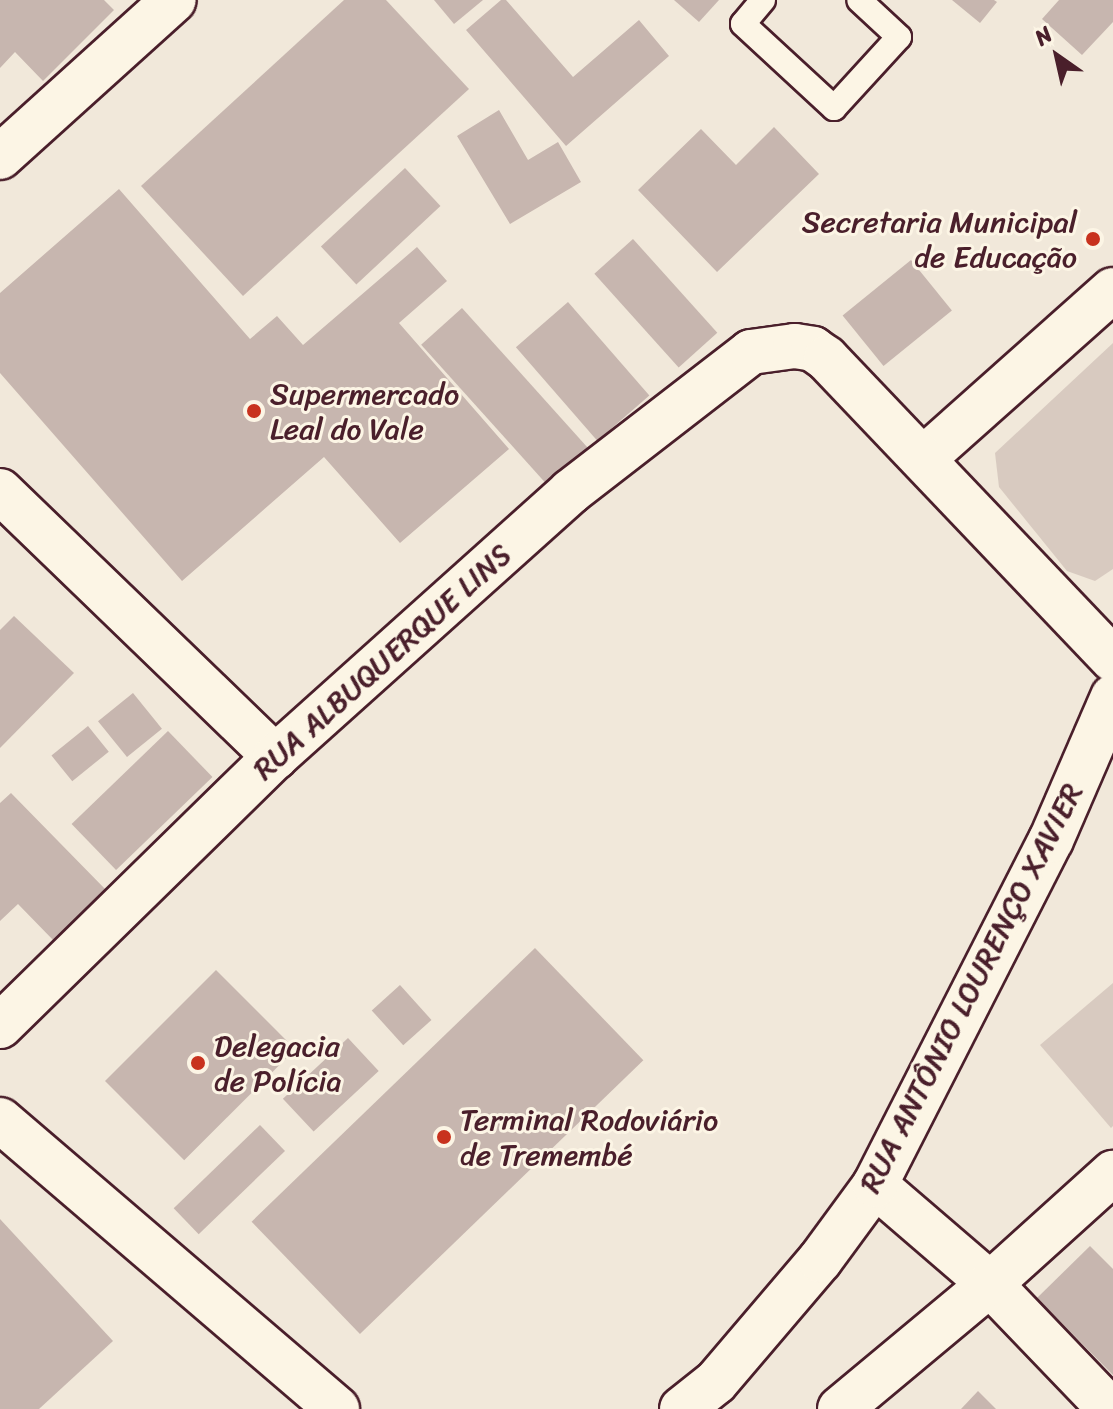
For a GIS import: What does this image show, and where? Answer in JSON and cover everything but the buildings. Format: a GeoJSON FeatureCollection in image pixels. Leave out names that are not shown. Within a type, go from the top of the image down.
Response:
{"type":"FeatureCollection","features":[{"type":"Feature","properties":{"kind":"street"},"geometry":{"type":"LineString","coordinates":[[0,157],[174,0]]}},
{"type":"Feature","properties":{"kind":"street"},"geometry":{"type":"LineString","coordinates":[[1113,290],[923,459],[1113,659]]}},
{"type":"Feature","properties":{"kind":"street","name":"RUA ALBUQUERQUE LINS"},"geometry":{"type":"LineString","coordinates":[[0,1026],[275,757],[570,492],[751,352],[795,346],[813,349],[826,358],[923,459]]}},
{"type":"Feature","properties":{"kind":"street"},"geometry":{"type":"LineString","coordinates":[[0,491],[275,757]]}},
{"type":"Feature","properties":{"kind":"street","name":"RUA ANTÔNIO LOURENÇO XAVIER"},"geometry":{"type":"LineString","coordinates":[[682,1409],[716,1382],[820,1260],[875,1185],[1051,840],[1113,697]]}},
{"type":"Feature","properties":{"kind":"street"},"geometry":{"type":"LineString","coordinates":[[0,1120],[337,1409]]}},
{"type":"Feature","properties":{"kind":"street"},"geometry":{"type":"LineString","coordinates":[[840,1409],[990,1284],[1113,1173]]}},
{"type":"Feature","properties":{"kind":"street"},"geometry":{"type":"LineString","coordinates":[[875,1185],[990,1284],[1110,1409]]}},
{"type":"Feature","properties":{"kind":"lane"},"geometry":{"type":"LineString","coordinates":[[763,0],[745,21],[746,28],[834,108],[899,37],[859,0]]}},
{"type":"Feature","properties":{"kind":"shaded area"},"geometry":{"type":"Polygon","coordinates":[[[1113,343],[1113,569],[1095,581],[1067,571],[999,487],[995,453],[1113,343]]]}},
{"type":"Feature","properties":{"kind":"shaded area"},"geometry":{"type":"Polygon","coordinates":[[[1113,983],[1113,1126],[1111,1128],[1040,1045],[1113,983]]]}},
{"type":"Feature","properties":{"kind":"place","name":"Secretaria Municipal de Educação"},"geometry":{"type":"Point","coordinates":[1093,239]}},
{"type":"Feature","properties":{"kind":"place","name":"Supermercado Leal do Vale"},"geometry":{"type":"Point","coordinates":[254,411]}},
{"type":"Feature","properties":{"kind":"place","name":"Delegacia de Polícia"},"geometry":{"type":"Point","coordinates":[198,1063]}},
{"type":"Feature","properties":{"kind":"place","name":"Terminal Rodoviário de Tremembé"},"geometry":{"type":"Point","coordinates":[444,1137]}}]}
